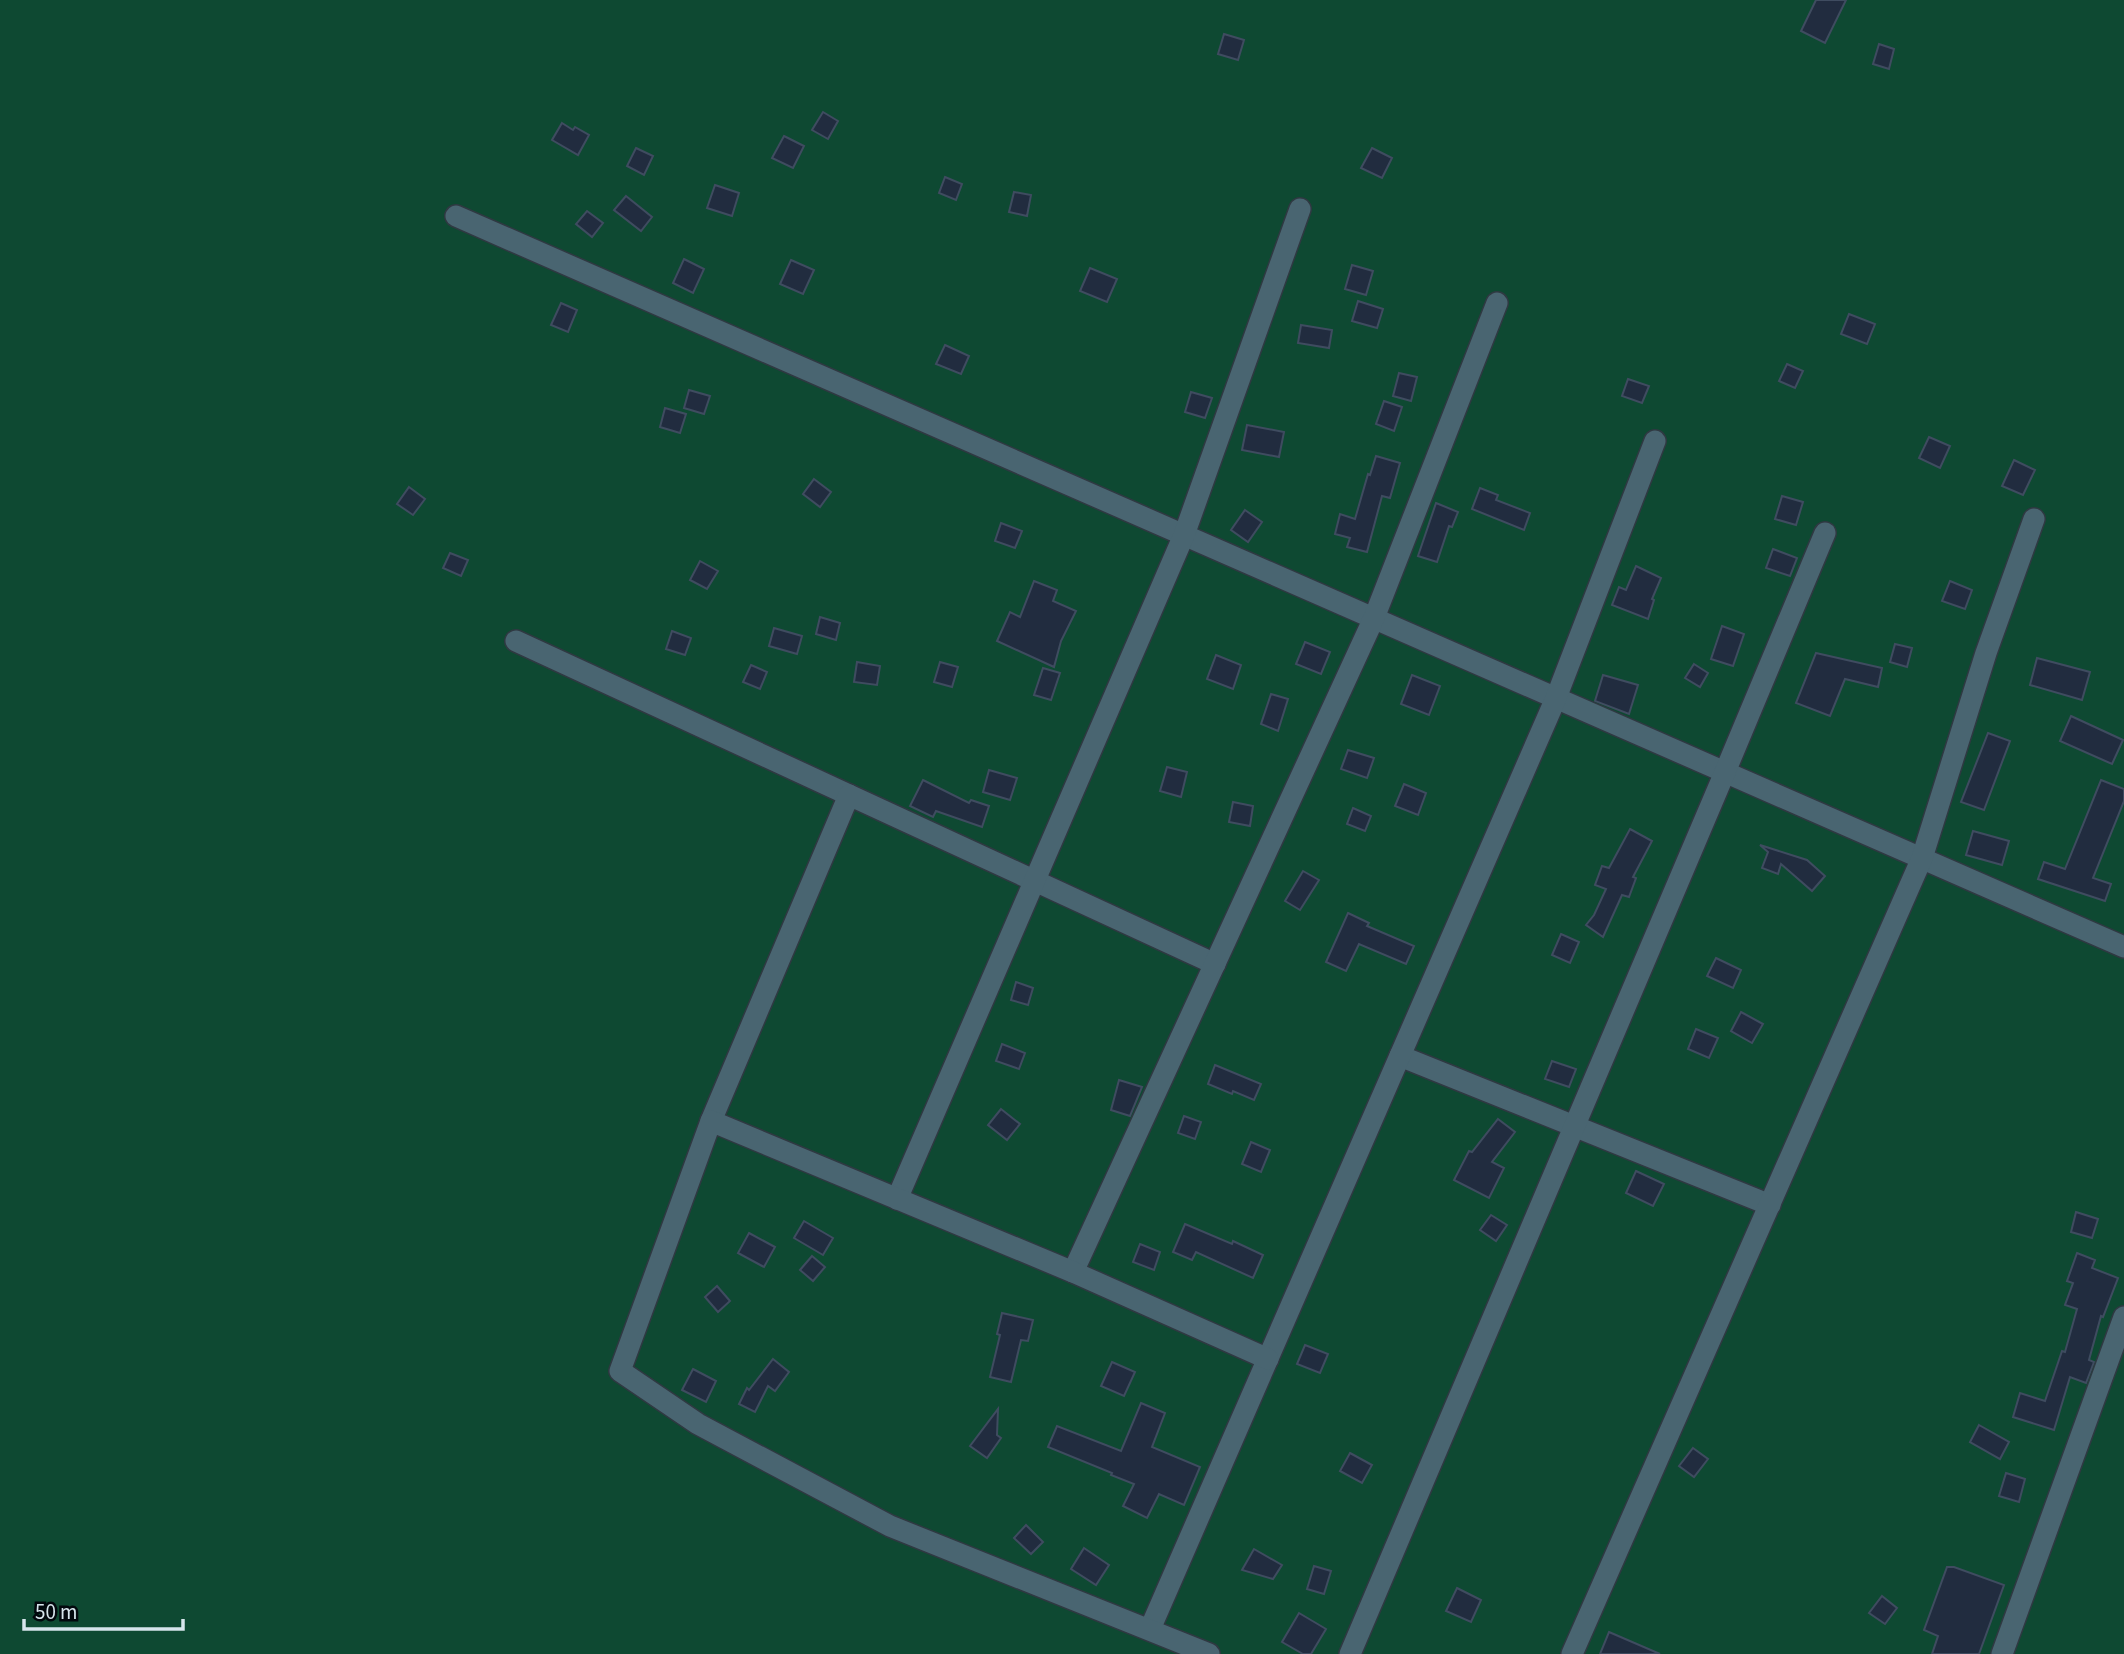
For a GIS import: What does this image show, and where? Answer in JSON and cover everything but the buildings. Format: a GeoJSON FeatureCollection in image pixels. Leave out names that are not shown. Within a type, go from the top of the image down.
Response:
{"type":"FeatureCollection","features":[{"type":"Feature","properties":{"kind":"street"},"geometry":{"type":"LineString","coordinates":[[897,1199],[1184,535],[1300,209]]}},
{"type":"Feature","properties":{"kind":"street"},"geometry":{"type":"LineString","coordinates":[[456,216],[2124,947]]}},
{"type":"Feature","properties":{"kind":"street"},"geometry":{"type":"LineString","coordinates":[[1073,1272],[1374,618],[1497,303]]}},
{"type":"Feature","properties":{"kind":"street"},"geometry":{"type":"LineString","coordinates":[[1150,1629],[1556,698],[1655,441]]}},
{"type":"Feature","properties":{"kind":"street"},"geometry":{"type":"LineString","coordinates":[[1572,1654],[1922,858],[1986,653],[2034,519]]}},
{"type":"Feature","properties":{"kind":"street"},"geometry":{"type":"LineString","coordinates":[[1350,1654],[1825,533]]}},
{"type":"Feature","properties":{"kind":"street"},"geometry":{"type":"LineString","coordinates":[[516,641],[1215,964]]}},
{"type":"Feature","properties":{"kind":"street"},"geometry":{"type":"LineString","coordinates":[[849,795],[711,1121],[620,1371],[698,1424],[890,1526],[1209,1654]]}},
{"type":"Feature","properties":{"kind":"street"},"geometry":{"type":"LineString","coordinates":[[1400,1056],[1770,1205]]}},
{"type":"Feature","properties":{"kind":"street"},"geometry":{"type":"LineString","coordinates":[[711,1121],[1073,1272],[1268,1359]]}},
{"type":"Feature","properties":{"kind":"street"},"geometry":{"type":"LineString","coordinates":[[2002,1654],[2124,1317]]}},
{"type":"Feature","properties":{"kind":"green space"},"geometry":{"type":"Polygon","coordinates":[[[0,0],[2124,0],[2124,1654],[0,1654],[0,0]]]}}]}
